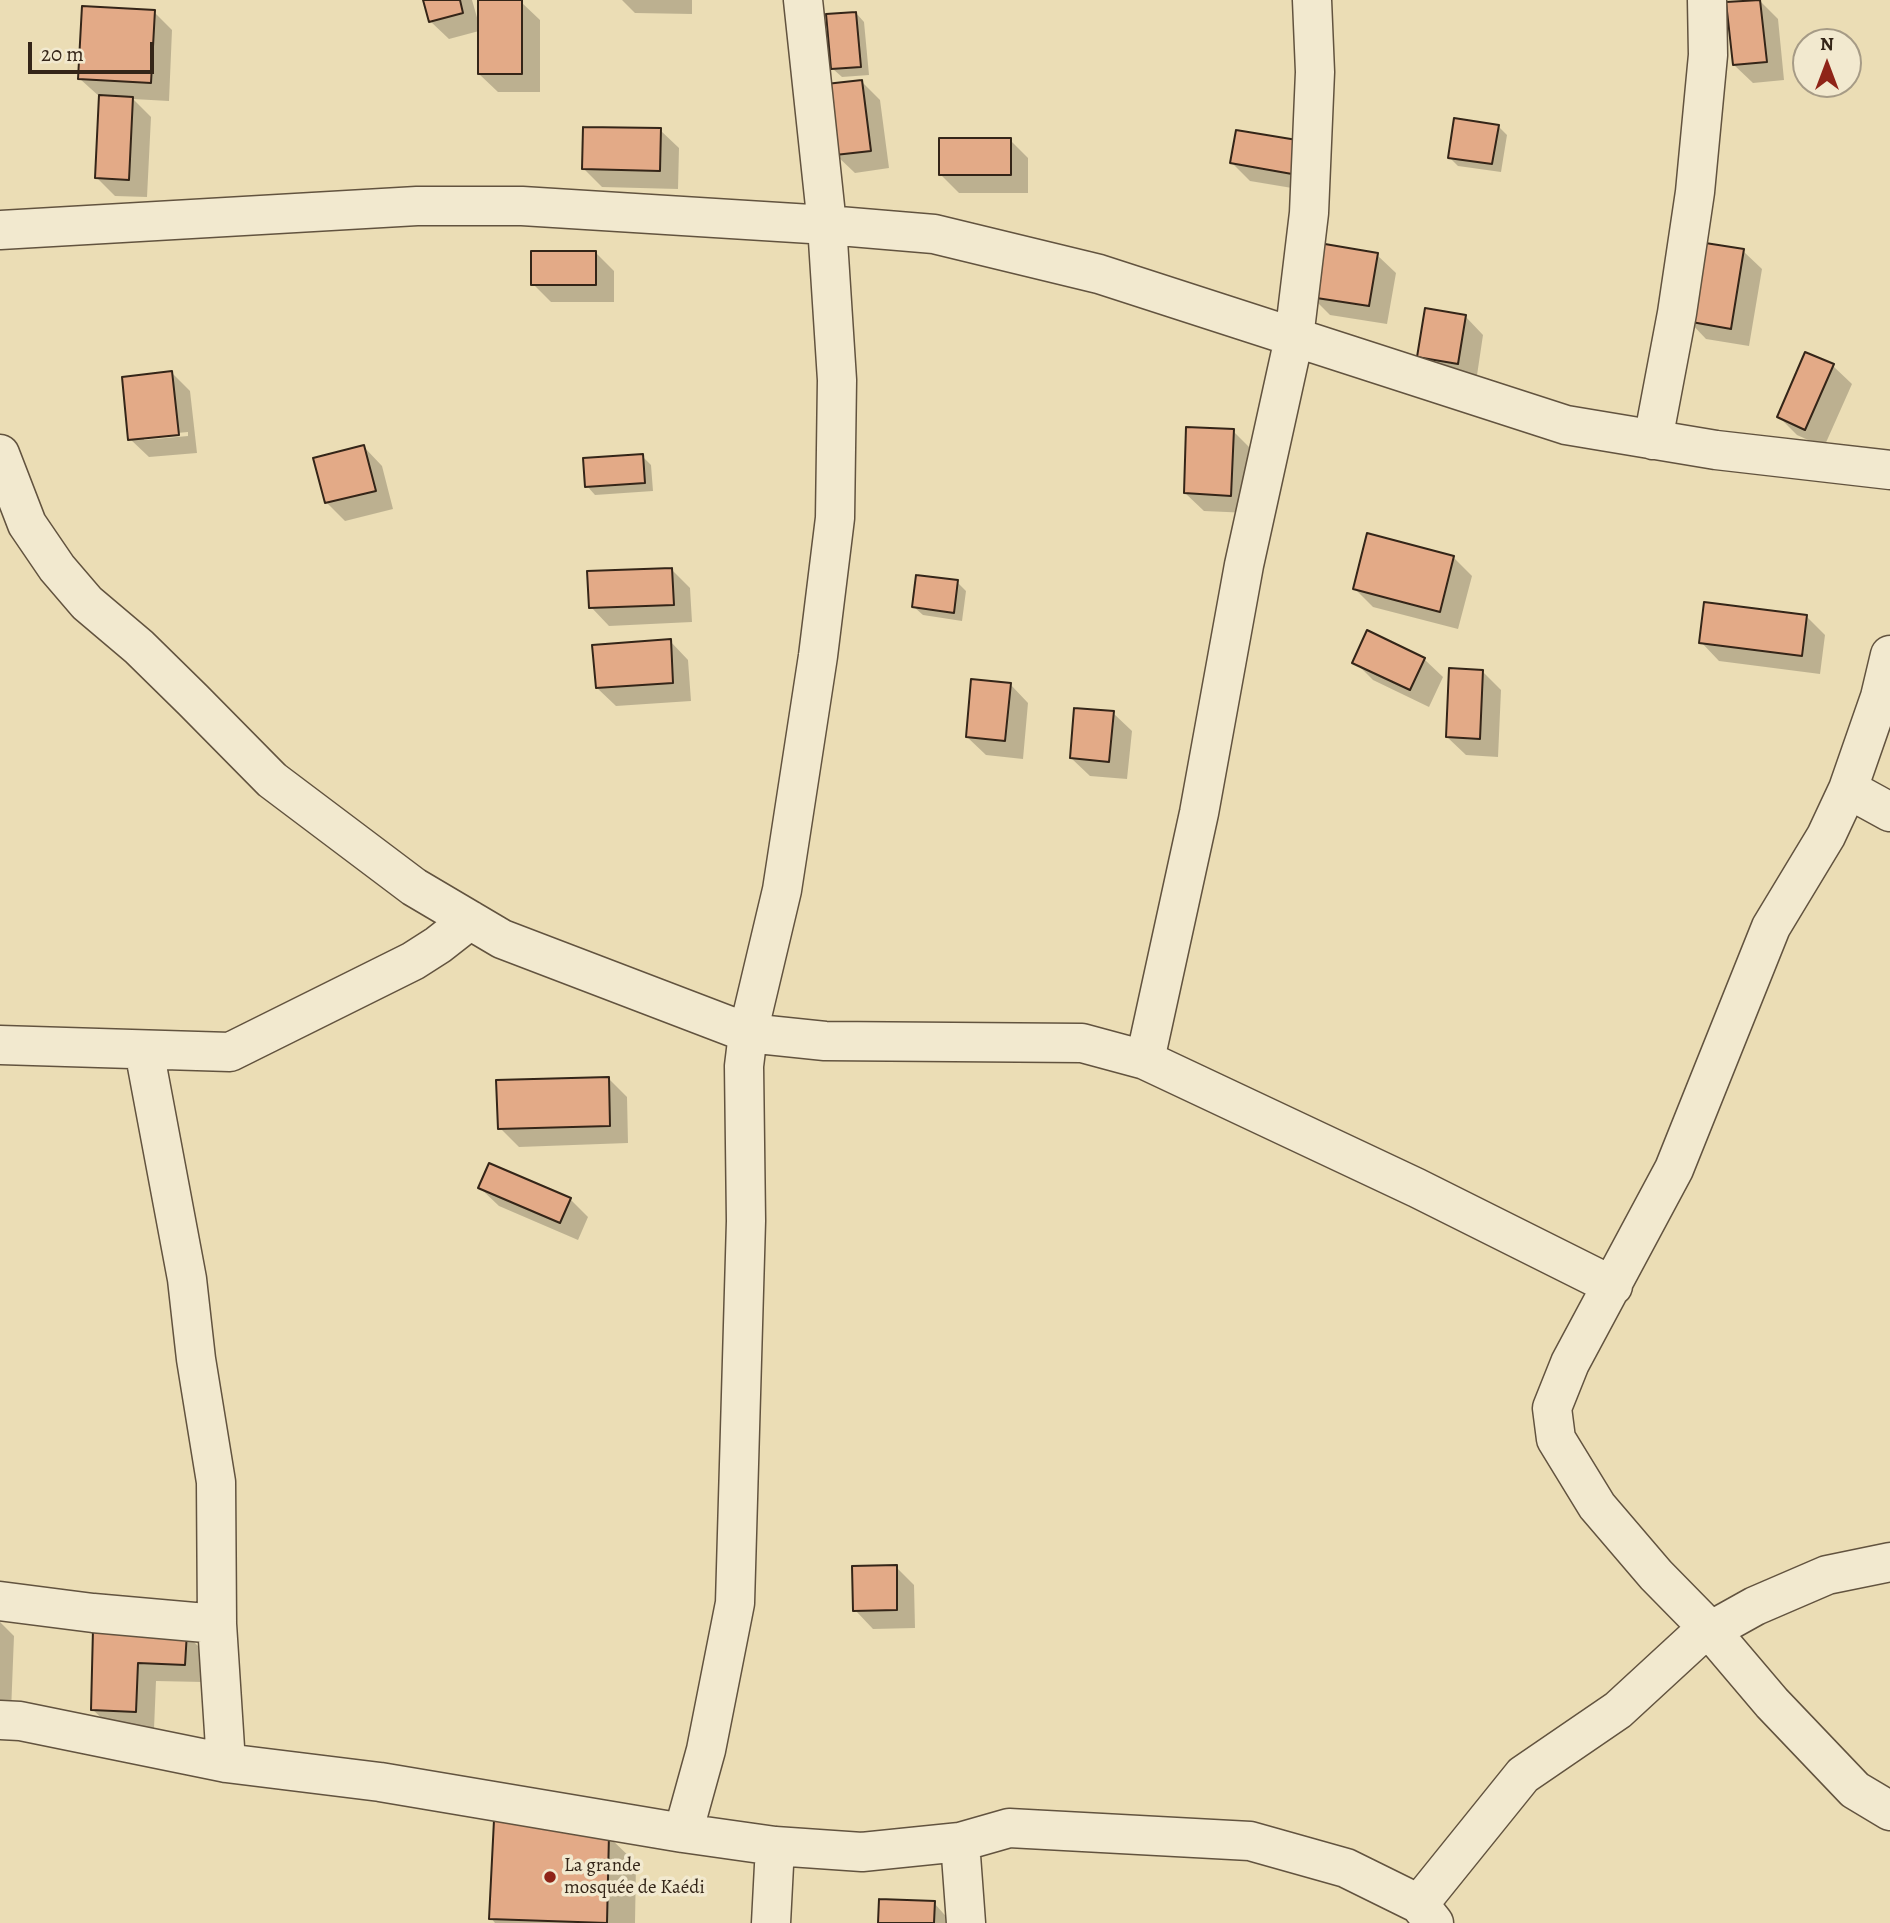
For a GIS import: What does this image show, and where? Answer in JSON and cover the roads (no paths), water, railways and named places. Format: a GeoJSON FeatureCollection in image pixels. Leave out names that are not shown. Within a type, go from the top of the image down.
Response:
{"type":"FeatureCollection","features":[{"type":"Feature","properties":{"kind":"street"},"geometry":{"type":"LineString","coordinates":[[683,1833],[706,1750],[735,1603],[746,1221],[744,1066],[748,1033],[782,890],[818,656],[835,518],[837,380],[827,225],[803,0]]}},
{"type":"Feature","properties":{"kind":"street"},"geometry":{"type":"LineString","coordinates":[[1145,1060],[1199,813],[1244,565],[1294,338],[1309,200],[1315,72],[1312,0]]}},
{"type":"Feature","properties":{"kind":"street"},"geometry":{"type":"LineString","coordinates":[[1653,440],[1677,313],[1695,192],[1707,55],[1707,0]]}},
{"type":"Feature","properties":{"kind":"street"},"geometry":{"type":"LineString","coordinates":[[0,230],[417,206],[522,206],[934,234],[1086,271],[1566,425],[1716,450],[1890,470]]}},
{"type":"Feature","properties":{"kind":"street"},"geometry":{"type":"LineString","coordinates":[[0,454],[27,524],[57,568],[87,603],[139,647],[272,780],[414,887],[502,939],[748,1033],[825,1041],[1082,1043],[1145,1060],[1417,1188],[1613,1286]]}},
{"type":"Feature","properties":{"kind":"street"},"geometry":{"type":"LineString","coordinates":[[1890,654],[1880,697],[1848,789],[1826,836],[1771,927],[1674,1169],[1570,1363],[1552,1408],[1556,1438],[1597,1506],[1656,1576],[1710,1630],[1772,1703],[1855,1790],[1890,1811]]}},
{"type":"Feature","properties":{"kind":"street"},"geometry":{"type":"LineString","coordinates":[[1848,789],[1890,812]]}},
{"type":"Feature","properties":{"kind":"street"},"geometry":{"type":"LineString","coordinates":[[0,1045],[230,1052],[413,961],[470,920]]}},
{"type":"Feature","properties":{"kind":"street"},"geometry":{"type":"LineString","coordinates":[[144,1050],[187,1279],[196,1359],[216,1482],[217,1624],[226,1763]]}},
{"type":"Feature","properties":{"kind":"street"},"geometry":{"type":"LineString","coordinates":[[0,1720],[20,1721],[226,1763],[380,1782],[775,1846],[862,1852],[960,1842],[1009,1828],[1251,1841],[1346,1868],[1427,1914],[1522,1775],[1618,1710],[1694,1640],[1755,1606],[1827,1575],[1890,1562]]}},
{"type":"Feature","properties":{"kind":"street"},"geometry":{"type":"LineString","coordinates":[[0,1601],[93,1613],[217,1624]]}},
{"type":"Feature","properties":{"kind":"street"},"geometry":{"type":"LineString","coordinates":[[960,1842],[966,1923]]}},
{"type":"Feature","properties":{"kind":"street"},"geometry":{"type":"LineString","coordinates":[[771,1923],[775,1846]]}},
{"type":"Feature","properties":{"kind":"place","name":"La grande mosquée de Kaédi"},"geometry":{"type":"Point","coordinates":[550,1877]}}]}
